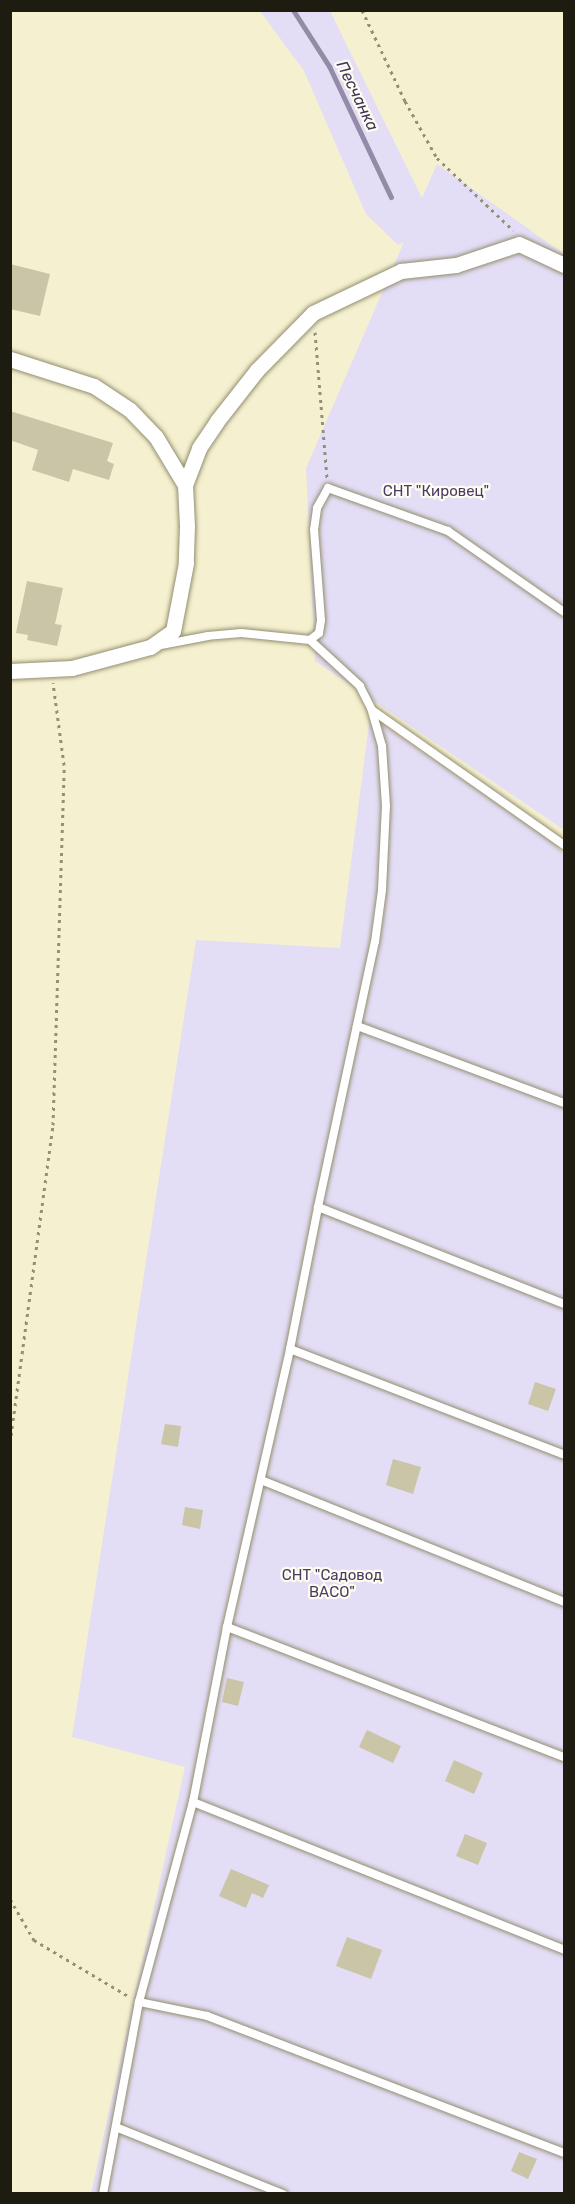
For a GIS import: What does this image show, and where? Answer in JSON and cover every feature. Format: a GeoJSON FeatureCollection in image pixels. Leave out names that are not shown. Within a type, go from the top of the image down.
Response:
{"type":"FeatureCollection","features":[{"type":"Feature","properties":{"kind":"street"},"geometry":{"type":"LineString","coordinates":[[10,671],[72,668],[150,647],[172,631],[186,563],[185,485],[199,448],[257,370],[313,313],[401,271],[456,265],[519,244],[564,266]]}},
{"type":"Feature","properties":{"kind":"street"},"geometry":{"type":"LineString","coordinates":[[10,359],[94,386],[130,411],[156,437],[185,485]]}},
{"type":"Feature","properties":{"kind":"lane"},"geometry":{"type":"LineString","coordinates":[[310,640],[319,633],[321,620],[314,530],[317,508],[328,488],[448,531],[564,612]]}},
{"type":"Feature","properties":{"kind":"lane"},"geometry":{"type":"LineString","coordinates":[[103,2193],[139,2002],[193,1802],[227,1627],[290,1349],[375,942],[382,890],[385,827],[382,747],[372,710],[360,686],[310,640],[241,633],[208,636],[150,647]]}},
{"type":"Feature","properties":{"kind":"lane"},"geometry":{"type":"LineString","coordinates":[[372,710],[564,845]]}},
{"type":"Feature","properties":{"kind":"lane"},"geometry":{"type":"LineString","coordinates":[[357,1026],[564,1103]]}},
{"type":"Feature","properties":{"kind":"lane"},"geometry":{"type":"LineString","coordinates":[[318,1207],[564,1304]]}},
{"type":"Feature","properties":{"kind":"lane"},"geometry":{"type":"LineString","coordinates":[[290,1349],[564,1455]]}},
{"type":"Feature","properties":{"kind":"lane"},"geometry":{"type":"LineString","coordinates":[[261,1480],[564,1602]]}},
{"type":"Feature","properties":{"kind":"lane"},"geometry":{"type":"LineString","coordinates":[[227,1627],[564,1757]]}},
{"type":"Feature","properties":{"kind":"lane"},"geometry":{"type":"LineString","coordinates":[[193,1802],[564,1950]]}},
{"type":"Feature","properties":{"kind":"lane"},"geometry":{"type":"LineString","coordinates":[[139,2002],[207,2016],[564,2152]]}},
{"type":"Feature","properties":{"kind":"lane"},"geometry":{"type":"LineString","coordinates":[[117,2128],[284,2193]]}},
{"type":"Feature","properties":{"kind":"path"},"geometry":{"type":"LineString","coordinates":[[362,10],[405,101],[437,158],[513,230]]}},
{"type":"Feature","properties":{"kind":"path"},"geometry":{"type":"LineString","coordinates":[[313,313],[328,488]]}},
{"type":"Feature","properties":{"kind":"path"},"geometry":{"type":"LineString","coordinates":[[10,1443],[53,1125],[64,765],[51,669]]}},
{"type":"Feature","properties":{"kind":"path"},"geometry":{"type":"LineString","coordinates":[[10,1899],[34,1940],[139,2002]]}},
{"type":"Feature","properties":{"kind":"green space","name":"СНТ \"Кировец\""},"geometry":{"type":"Polygon","coordinates":[[[260,11],[330,11],[422,198],[437,164],[564,254],[564,830],[315,661],[306,468],[404,242],[398,245],[366,214],[304,71],[260,11]]]}},
{"type":"Feature","properties":{"kind":"green space","name":"СНТ \"Садовод ВАСО\""},"geometry":{"type":"Polygon","coordinates":[[[370,716],[550,840],[564,854],[564,2193],[91,2193],[185,1767],[72,1737],[196,940],[340,948],[370,716]]]}},
{"type":"Feature","properties":{"kind":"building"},"geometry":{"type":"Polygon","coordinates":[[[10,264],[50,274],[40,316],[10,309],[10,264]]]}},
{"type":"Feature","properties":{"kind":"building"},"geometry":{"type":"Polygon","coordinates":[[[10,411],[113,443],[107,461],[114,464],[109,480],[73,469],[69,482],[32,470],[38,450],[10,440],[10,411]]]}},
{"type":"Feature","properties":{"kind":"building"},"geometry":{"type":"Polygon","coordinates":[[[27,581],[63,588],[55,624],[62,625],[57,646],[27,640],[28,635],[16,633],[27,581]]]}},
{"type":"Feature","properties":{"kind":"building"},"geometry":{"type":"Polygon","coordinates":[[[535,1382],[556,1389],[548,1411],[528,1404],[535,1382]]]}},
{"type":"Feature","properties":{"kind":"building"},"geometry":{"type":"Polygon","coordinates":[[[165,1424],[181,1426],[178,1447],[161,1444],[165,1424]]]}},
{"type":"Feature","properties":{"kind":"building"},"geometry":{"type":"Polygon","coordinates":[[[393,1459],[421,1467],[413,1494],[386,1485],[393,1459]]]}},
{"type":"Feature","properties":{"kind":"building"},"geometry":{"type":"Polygon","coordinates":[[[185,1507],[203,1510],[200,1529],[182,1525],[185,1507]]]}},
{"type":"Feature","properties":{"kind":"building"},"geometry":{"type":"Polygon","coordinates":[[[227,1678],[244,1682],[238,1706],[222,1702],[227,1678]]]}},
{"type":"Feature","properties":{"kind":"building"},"geometry":{"type":"Polygon","coordinates":[[[367,1730],[401,1746],[393,1763],[359,1747],[367,1730]]]}},
{"type":"Feature","properties":{"kind":"building"},"geometry":{"type":"Polygon","coordinates":[[[454,1760],[483,1773],[474,1794],[445,1781],[454,1760]]]}},
{"type":"Feature","properties":{"kind":"building"},"geometry":{"type":"Polygon","coordinates":[[[465,1834],[487,1843],[478,1865],[456,1856],[465,1834]]]}},
{"type":"Feature","properties":{"kind":"building"},"geometry":{"type":"Polygon","coordinates":[[[231,1869],[269,1885],[263,1898],[252,1893],[246,1908],[219,1896],[231,1869]]]}},
{"type":"Feature","properties":{"kind":"building"},"geometry":{"type":"Polygon","coordinates":[[[347,1937],[382,1950],[371,1979],[336,1966],[347,1937]]]}},
{"type":"Feature","properties":{"kind":"building"},"geometry":{"type":"Polygon","coordinates":[[[519,2152],[537,2159],[528,2179],[511,2171],[519,2152]]]}},
{"type":"Feature","properties":{"kind":"waterway","name":"Песчанка"},"geometry":{"type":"LineString","coordinates":[[293,10],[329,66],[391,197]]}}]}
